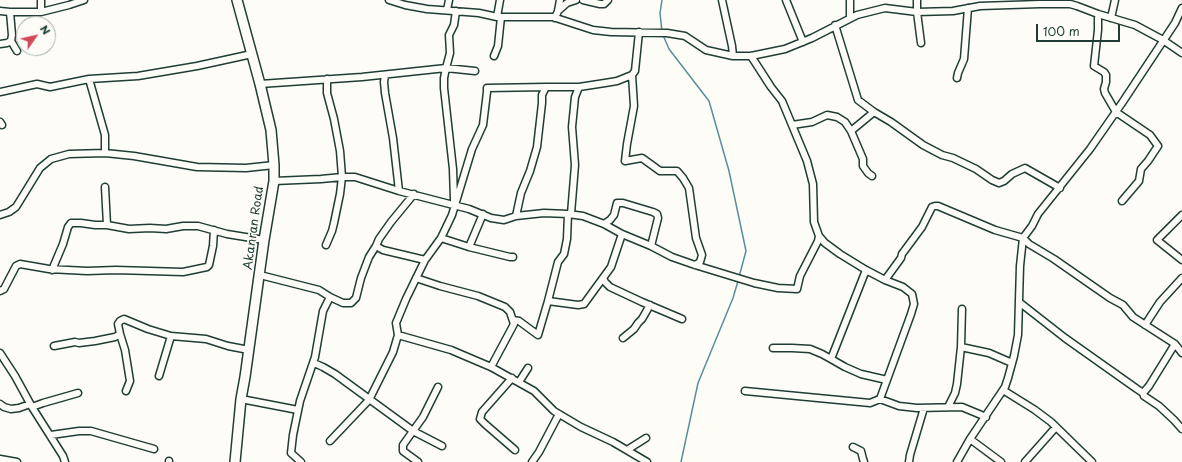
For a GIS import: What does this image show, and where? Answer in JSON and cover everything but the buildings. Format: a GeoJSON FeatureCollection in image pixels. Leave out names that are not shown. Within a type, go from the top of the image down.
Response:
{"type":"FeatureCollection","features":[{"type":"Feature","properties":{"kind":"main road","name":"Akanran Road"},"geometry":{"type":"LineString","coordinates":[[235,462],[241,399],[274,181],[271,130],[238,0]]}},
{"type":"Feature","properties":{"kind":"street"},"geometry":{"type":"LineString","coordinates":[[41,0],[41,12]]}},
{"type":"Feature","properties":{"kind":"street"},"geometry":{"type":"LineString","coordinates":[[0,11],[41,12],[84,0]]}},
{"type":"Feature","properties":{"kind":"street"},"geometry":{"type":"LineString","coordinates":[[389,0],[405,2],[427,9],[456,10],[499,17],[553,17],[567,3],[576,0]]}},
{"type":"Feature","properties":{"kind":"street"},"geometry":{"type":"LineString","coordinates":[[447,10],[449,0]]}},
{"type":"Feature","properties":{"kind":"street"},"geometry":{"type":"LineString","coordinates":[[494,56],[498,46],[500,0]]}},
{"type":"Feature","properties":{"kind":"street"},"geometry":{"type":"LineString","coordinates":[[556,15],[560,0]]}},
{"type":"Feature","properties":{"kind":"street"},"geometry":{"type":"LineString","coordinates":[[583,0],[600,4],[604,4],[608,0]]}},
{"type":"Feature","properties":{"kind":"street"},"geometry":{"type":"LineString","coordinates":[[722,0],[733,56]]}},
{"type":"Feature","properties":{"kind":"street"},"geometry":{"type":"LineString","coordinates":[[786,0],[803,42]]}},
{"type":"Feature","properties":{"kind":"street"},"geometry":{"type":"LineString","coordinates":[[850,0],[850,18]]}},
{"type":"Feature","properties":{"kind":"street"},"geometry":{"type":"LineString","coordinates":[[917,0],[921,43]]}},
{"type":"Feature","properties":{"kind":"street"},"geometry":{"type":"LineString","coordinates":[[1111,18],[1115,0]]}},
{"type":"Feature","properties":{"kind":"street"},"geometry":{"type":"LineString","coordinates":[[556,15],[593,30],[663,33],[685,36],[706,50],[733,56],[751,56],[786,50],[857,15],[885,8],[917,12],[953,11],[968,8],[980,3],[1070,4],[1135,25],[1163,40],[1182,53]]}},
{"type":"Feature","properties":{"kind":"street"},"geometry":{"type":"LineString","coordinates":[[957,78],[964,58],[968,8]]}},
{"type":"Feature","properties":{"kind":"street"},"geometry":{"type":"LineString","coordinates":[[957,462],[970,439],[1005,387],[1018,335],[1020,266],[1023,238],[1032,226],[1038,214],[1090,149],[1116,112],[1174,23],[1182,8]]}},
{"type":"Feature","properties":{"kind":"street"},"geometry":{"type":"LineString","coordinates":[[455,205],[452,162],[444,93],[444,78],[450,53],[449,35],[454,25],[456,10]]}},
{"type":"Feature","properties":{"kind":"street"},"geometry":{"type":"LineString","coordinates":[[10,12],[12,35],[11,41],[16,49]]}},
{"type":"Feature","properties":{"kind":"street"},"geometry":{"type":"LineString","coordinates":[[1098,14],[1098,30],[1094,66],[1106,75],[1104,89],[1105,94],[1116,112],[1150,135],[1158,146],[1142,170],[1139,181],[1122,201]]}},
{"type":"Feature","properties":{"kind":"street"},"geometry":{"type":"LineString","coordinates":[[835,25],[858,100],[874,112],[891,122],[923,145],[942,155],[953,158],[976,169],[999,183],[1004,181],[1012,174],[1025,168],[1060,188]]}},
{"type":"Feature","properties":{"kind":"street"},"geometry":{"type":"LineString","coordinates":[[639,32],[635,71],[632,75],[634,106],[625,161],[642,158],[660,171],[677,171],[683,178],[689,188],[696,238],[702,255],[700,262],[695,265]]}},
{"type":"Feature","properties":{"kind":"street"},"geometry":{"type":"LineString","coordinates":[[0,44],[11,41]]}},
{"type":"Feature","properties":{"kind":"street"},"geometry":{"type":"LineString","coordinates":[[0,92],[37,84],[50,87],[89,79],[138,76],[197,66],[252,54]]}},
{"type":"Feature","properties":{"kind":"street"},"geometry":{"type":"LineString","coordinates":[[751,56],[782,102],[807,161],[813,184],[814,222],[820,240],[866,270],[903,287],[912,294],[914,304],[880,399]]}},
{"type":"Feature","properties":{"kind":"street"},"geometry":{"type":"LineString","coordinates":[[260,84],[385,75],[446,68],[475,71]]}},
{"type":"Feature","properties":{"kind":"street"},"geometry":{"type":"LineString","coordinates":[[385,75],[385,93],[400,191]]}},
{"type":"Feature","properties":{"kind":"street"},"geometry":{"type":"LineString","coordinates":[[330,441],[369,400],[393,352],[398,335],[396,323],[406,299],[425,260],[441,238],[452,215],[472,149],[483,125],[487,88],[579,86],[617,81],[632,75]]}},
{"type":"Feature","properties":{"kind":"street"},"geometry":{"type":"LineString","coordinates":[[89,79],[105,135],[105,153]]}},
{"type":"Feature","properties":{"kind":"street"},"geometry":{"type":"LineString","coordinates":[[326,245],[332,231],[342,177],[340,151],[327,93],[327,79]]}},
{"type":"Feature","properties":{"kind":"street"},"geometry":{"type":"LineString","coordinates":[[513,320],[519,321],[538,335],[558,262],[564,254],[575,166],[572,127],[575,97],[579,86]]}},
{"type":"Feature","properties":{"kind":"street"},"geometry":{"type":"LineString","coordinates":[[516,216],[521,193],[530,171],[537,147],[542,95],[546,87]]}},
{"type":"Feature","properties":{"kind":"street"},"geometry":{"type":"LineString","coordinates":[[851,131],[874,112]]}},
{"type":"Feature","properties":{"kind":"street"},"geometry":{"type":"LineString","coordinates":[[792,125],[812,122],[827,115],[837,117],[845,122],[851,131],[863,166],[872,176]]}},
{"type":"Feature","properties":{"kind":"street"},"geometry":{"type":"LineString","coordinates":[[0,215],[9,212],[16,207],[40,168],[51,159],[68,154],[105,153],[134,156],[197,167],[246,168],[274,166]]}},
{"type":"Feature","properties":{"kind":"street"},"geometry":{"type":"LineString","coordinates":[[274,181],[355,177],[400,191],[469,209],[491,218],[504,220],[516,216],[544,213],[583,216],[604,224],[672,257],[754,283],[778,288],[797,289],[800,276],[820,240]]}},
{"type":"Feature","properties":{"kind":"street"},"geometry":{"type":"LineString","coordinates":[[105,187],[107,225]]}},
{"type":"Feature","properties":{"kind":"street"},"geometry":{"type":"LineString","coordinates":[[260,275],[319,290],[343,303],[351,303],[356,298],[361,278],[369,257],[391,222],[414,194]]}},
{"type":"Feature","properties":{"kind":"street"},"geometry":{"type":"LineString","coordinates":[[604,224],[610,220],[614,214],[617,203],[623,203],[653,212],[657,214],[658,218],[651,246]]}},
{"type":"Feature","properties":{"kind":"street"},"geometry":{"type":"LineString","coordinates":[[885,280],[922,227],[932,207],[938,206],[995,230],[1023,238],[1029,244],[1054,259],[1110,298],[1123,305],[1133,317],[1175,344],[1182,353]]}},
{"type":"Feature","properties":{"kind":"street"},"geometry":{"type":"LineString","coordinates":[[469,247],[483,214]]}},
{"type":"Feature","properties":{"kind":"street"},"geometry":{"type":"LineString","coordinates":[[1182,215],[1157,240],[1182,260]]}},
{"type":"Feature","properties":{"kind":"street"},"geometry":{"type":"LineString","coordinates":[[52,270],[63,244],[68,227],[71,223],[81,223],[95,226],[107,225],[129,229],[166,229],[183,226],[198,226],[228,234],[264,240]]}},
{"type":"Feature","properties":{"kind":"street"},"geometry":{"type":"LineString","coordinates":[[0,291],[4,289],[18,264],[52,270],[183,272],[207,267],[209,265],[213,246],[214,230]]}},
{"type":"Feature","properties":{"kind":"street"},"geometry":{"type":"LineString","coordinates":[[548,301],[578,305],[584,304],[611,267],[622,234]]}},
{"type":"Feature","properties":{"kind":"street"},"geometry":{"type":"LineString","coordinates":[[441,238],[469,247],[513,257]]}},
{"type":"Feature","properties":{"kind":"street"},"geometry":{"type":"LineString","coordinates":[[376,246],[383,250],[425,260]]}},
{"type":"Feature","properties":{"kind":"street"},"geometry":{"type":"LineString","coordinates":[[831,359],[866,270]]}},
{"type":"Feature","properties":{"kind":"street"},"geometry":{"type":"LineString","coordinates":[[416,278],[478,296],[504,307],[510,312],[514,324],[491,367]]}},
{"type":"Feature","properties":{"kind":"street"},"geometry":{"type":"LineString","coordinates":[[603,278],[610,287],[682,318]]}},
{"type":"Feature","properties":{"kind":"street"},"geometry":{"type":"LineString","coordinates":[[1145,325],[1160,302],[1182,278]]}},
{"type":"Feature","properties":{"kind":"street"},"geometry":{"type":"LineString","coordinates":[[301,462],[291,453],[298,410],[314,363],[323,311],[330,297]]}},
{"type":"Feature","properties":{"kind":"street"},"geometry":{"type":"LineString","coordinates":[[1019,302],[1065,338],[1143,392],[1144,396],[1160,406],[1182,429]]}},
{"type":"Feature","properties":{"kind":"street"},"geometry":{"type":"LineString","coordinates":[[623,338],[634,329],[650,305]]}},
{"type":"Feature","properties":{"kind":"street"},"geometry":{"type":"LineString","coordinates":[[948,408],[955,393],[957,384],[961,347],[962,309]]}},
{"type":"Feature","properties":{"kind":"street"},"geometry":{"type":"LineString","coordinates":[[126,391],[130,381],[125,350],[118,324],[124,319],[148,329],[171,336],[206,340],[249,350]]}},
{"type":"Feature","properties":{"kind":"street"},"geometry":{"type":"LineString","coordinates":[[54,346],[75,342],[95,341],[115,337],[120,334]]}},
{"type":"Feature","properties":{"kind":"street"},"geometry":{"type":"LineString","coordinates":[[398,335],[451,350],[491,367],[534,391],[554,411],[647,462]]}},
{"type":"Feature","properties":{"kind":"street"},"geometry":{"type":"LineString","coordinates":[[159,376],[171,336]]}},
{"type":"Feature","properties":{"kind":"street"},"geometry":{"type":"LineString","coordinates":[[1143,392],[1149,386],[1175,344]]}},
{"type":"Feature","properties":{"kind":"street"},"geometry":{"type":"LineString","coordinates":[[961,347],[989,353],[1012,363]]}},
{"type":"Feature","properties":{"kind":"street"},"geometry":{"type":"LineString","coordinates":[[773,348],[810,349],[861,374],[887,380]]}},
{"type":"Feature","properties":{"kind":"street"},"geometry":{"type":"LineString","coordinates":[[0,353],[15,376],[31,406],[51,435],[65,462]]}},
{"type":"Feature","properties":{"kind":"street"},"geometry":{"type":"LineString","coordinates":[[314,363],[331,372],[413,431],[442,446]]}},
{"type":"Feature","properties":{"kind":"street"},"geometry":{"type":"LineString","coordinates":[[519,382],[528,368]]}},
{"type":"Feature","properties":{"kind":"street"},"geometry":{"type":"LineString","coordinates":[[512,378],[482,412],[480,418],[484,424],[515,450]]}},
{"type":"Feature","properties":{"kind":"street"},"geometry":{"type":"LineString","coordinates":[[418,462],[403,451],[403,445],[423,417],[438,387]]}},
{"type":"Feature","properties":{"kind":"street"},"geometry":{"type":"LineString","coordinates":[[1003,390],[1036,410],[1092,462]]}},
{"type":"Feature","properties":{"kind":"street"},"geometry":{"type":"LineString","coordinates":[[745,391],[870,403],[880,399],[899,406],[924,408],[962,408],[986,417]]}},
{"type":"Feature","properties":{"kind":"street"},"geometry":{"type":"LineString","coordinates":[[0,404],[11,409],[19,408],[78,393]]}},
{"type":"Feature","properties":{"kind":"street"},"geometry":{"type":"LineString","coordinates":[[241,399],[298,410]]}},
{"type":"Feature","properties":{"kind":"street"},"geometry":{"type":"LineString","coordinates":[[909,462],[924,408]]}},
{"type":"Feature","properties":{"kind":"street"},"geometry":{"type":"LineString","coordinates":[[532,462],[559,414]]}},
{"type":"Feature","properties":{"kind":"street"},"geometry":{"type":"LineString","coordinates":[[1025,462],[1056,427]]}},
{"type":"Feature","properties":{"kind":"street"},"geometry":{"type":"LineString","coordinates":[[51,435],[91,431],[154,449]]}},
{"type":"Feature","properties":{"kind":"street"},"geometry":{"type":"LineString","coordinates":[[627,450],[646,438]]}},
{"type":"Feature","properties":{"kind":"street"},"geometry":{"type":"LineString","coordinates":[[970,439],[1001,462]]}},
{"type":"Feature","properties":{"kind":"street"},"geometry":{"type":"LineString","coordinates":[[853,447],[861,451],[864,462]]}},
{"type":"Feature","properties":{"kind":"street"},"geometry":{"type":"LineString","coordinates":[[0,459],[17,462]]}},
{"type":"Feature","properties":{"kind":"waterway"},"geometry":{"type":"LineString","coordinates":[[662,0],[660,13],[662,32]]}},
{"type":"Feature","properties":{"kind":"waterway"},"geometry":{"type":"LineString","coordinates":[[663,35],[669,49],[709,101],[729,171],[746,251],[739,277]]}},
{"type":"Feature","properties":{"kind":"waterway"},"geometry":{"type":"LineString","coordinates":[[681,462],[698,383],[733,298],[738,281]]}}]}
